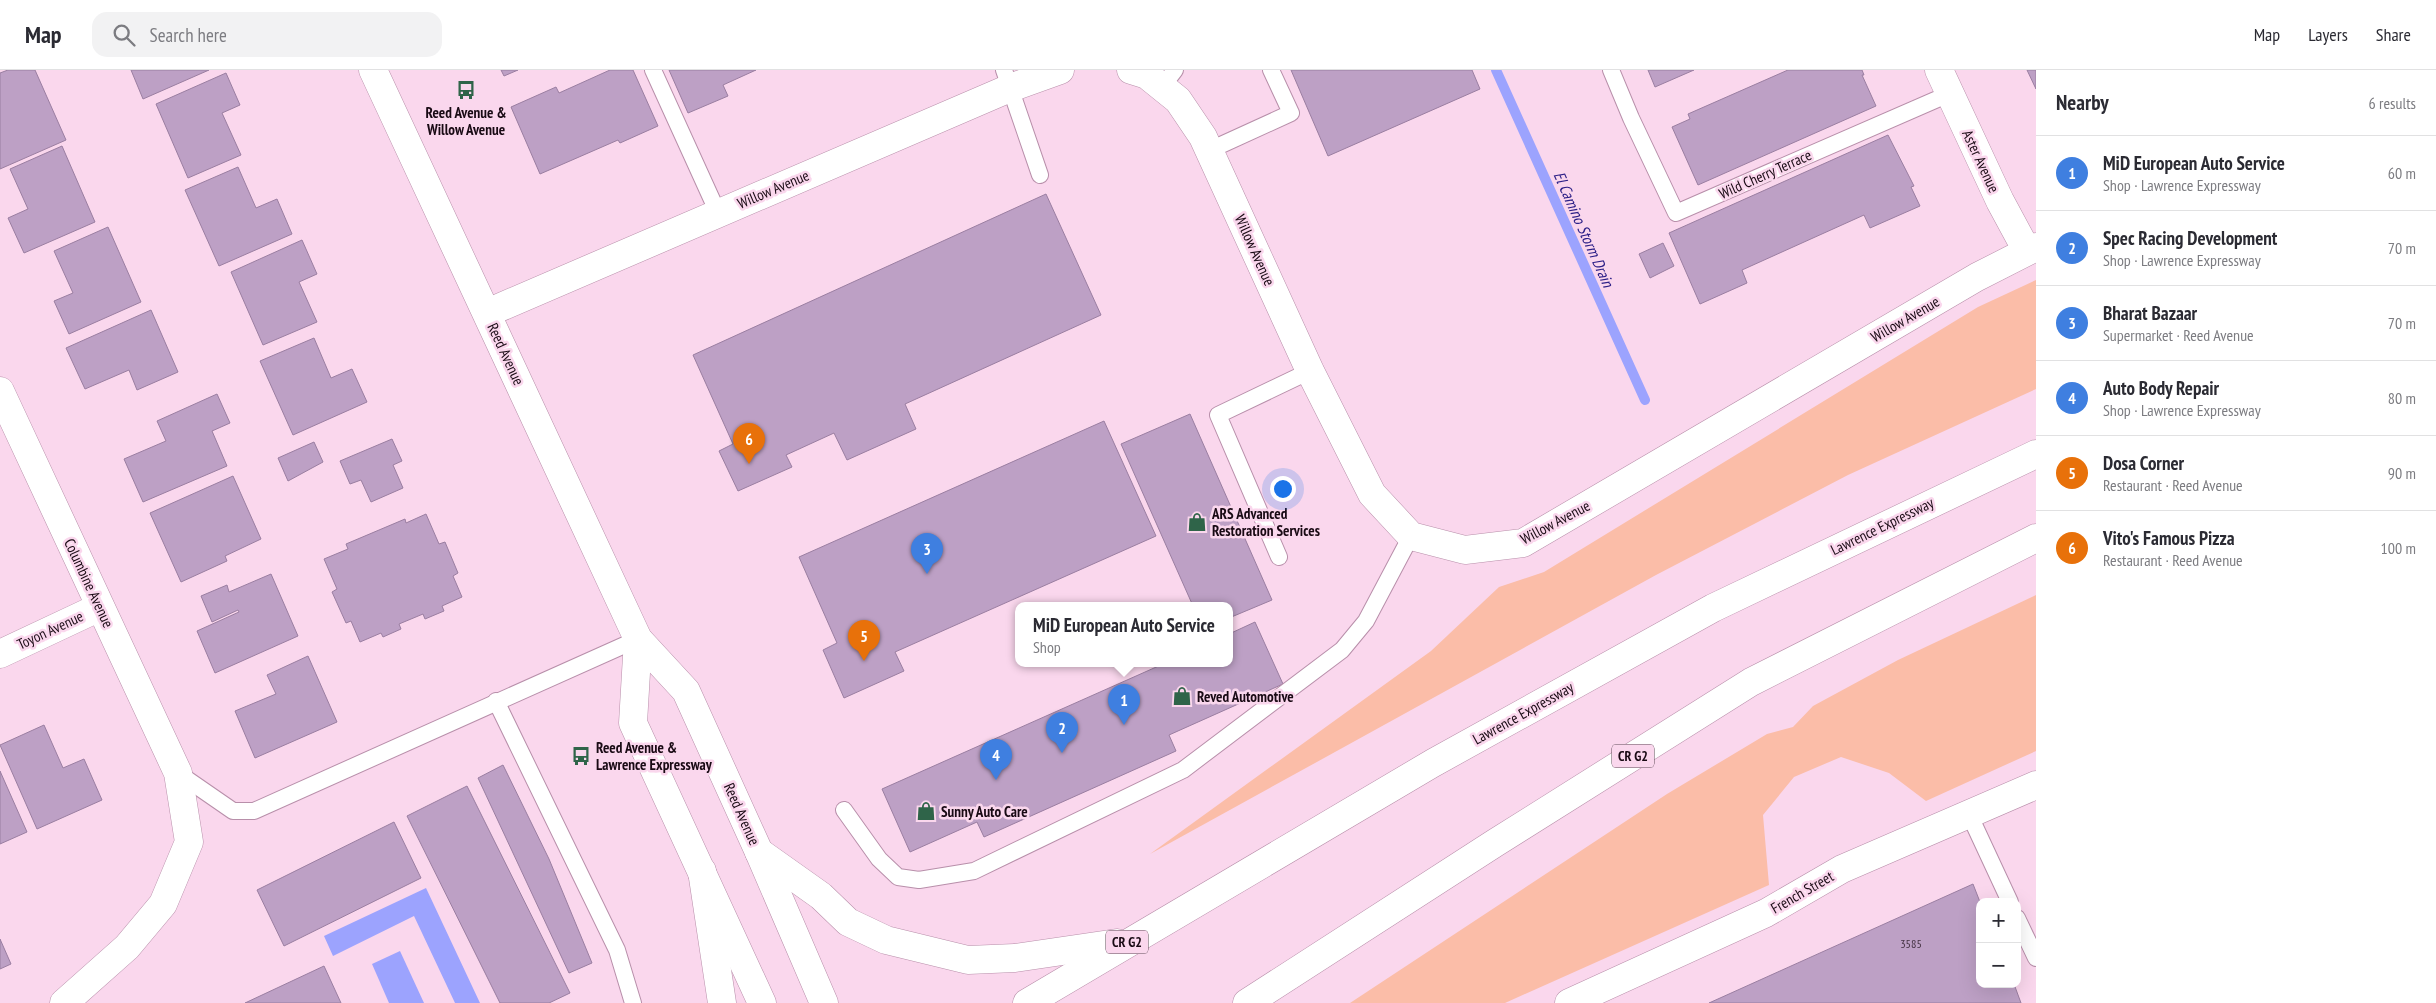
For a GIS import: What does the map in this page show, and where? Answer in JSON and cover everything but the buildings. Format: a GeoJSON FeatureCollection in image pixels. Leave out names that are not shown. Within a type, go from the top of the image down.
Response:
{"type":"FeatureCollection","features":[{"type":"Feature","properties":{"kind":"main road","name":"Reed Avenue"},"geometry":{"type":"LineString","coordinates":[[373,70],[638,639],[686,691],[759,852],[824,1003]]}},
{"type":"Feature","properties":{"kind":"main road","name":"Willow Avenue"},"geometry":{"type":"LineString","coordinates":[[487,313],[718,213],[1007,79],[1060,70]]}},
{"type":"Feature","properties":{"kind":"main road","name":"Willow Avenue"},"geometry":{"type":"LineString","coordinates":[[1131,70],[1147,75],[1169,78],[1178,100],[1210,150],[1310,371],[1372,494],[1411,536],[1464,550],[1524,543],[1977,277],[2031,249]]}},
{"type":"Feature","properties":{"kind":"main road","name":"Aster Avenue"},"geometry":{"type":"LineString","coordinates":[[1944,82],[2000,201],[2031,249]]}},
{"type":"Feature","properties":{"kind":"main road","name":"Columbine Avenue"},"geometry":{"type":"LineString","coordinates":[[0,391],[178,774],[189,842],[163,904],[127,947],[64,1003]]}},
{"type":"Feature","properties":{"kind":"main road","name":"Lawrence Expressway"},"geometry":{"type":"LineString","coordinates":[[1026,1003],[1433,762],[1713,608],[2036,454]]}},
{"type":"Feature","properties":{"kind":"main road","name":"CR G2"},"geometry":{"type":"LineString","coordinates":[[1247,1003],[1494,843],[1751,682],[2036,538]]}},
{"type":"Feature","properties":{"kind":"main road","name":"Toyon Avenue"},"geometry":{"type":"LineString","coordinates":[[0,654],[100,607]]}},
{"type":"Feature","properties":{"kind":"main road","name":"Reed Avenue"},"geometry":{"type":"LineString","coordinates":[[638,639],[633,723],[762,1003]]}},
{"type":"Feature","properties":{"kind":"main road","name":"French Street"},"geometry":{"type":"LineString","coordinates":[[1569,1003],[1766,913],[1842,869],[1970,816],[2036,785]]}},
{"type":"Feature","properties":{"kind":"main road"},"geometry":{"type":"LineString","coordinates":[[759,852],[821,896],[848,922],[886,940],[934,952],[968,960],[1015,958],[1130,940]]}},
{"type":"Feature","properties":{"kind":"main road"},"geometry":{"type":"LineString","coordinates":[[702,871],[722,1003]]}},
{"type":"Feature","properties":{"kind":"lane"},"geometry":{"type":"LineString","coordinates":[[653,70],[718,213]]}},
{"type":"Feature","properties":{"kind":"lane"},"geometry":{"type":"LineString","coordinates":[[1210,150],[1291,113],[1271,70]]}},
{"type":"Feature","properties":{"kind":"lane","name":"Wild Cherry Terrace"},"geometry":{"type":"LineString","coordinates":[[1612,70],[1631,118],[1676,213],[1944,82]]}},
{"type":"Feature","properties":{"kind":"lane"},"geometry":{"type":"LineString","coordinates":[[1007,79],[1040,175]]}},
{"type":"Feature","properties":{"kind":"lane"},"geometry":{"type":"LineString","coordinates":[[1279,556],[1218,415],[1310,371]]}},
{"type":"Feature","properties":{"kind":"lane"},"geometry":{"type":"LineString","coordinates":[[844,810],[879,859],[898,877],[919,880],[974,871],[1183,770],[1342,650],[1366,621],[1411,536]]}},
{"type":"Feature","properties":{"kind":"lane"},"geometry":{"type":"LineString","coordinates":[[178,774],[233,812],[254,811],[638,639]]}},
{"type":"Feature","properties":{"kind":"lane"},"geometry":{"type":"LineString","coordinates":[[496,701],[617,950],[633,1003]]}},
{"type":"Feature","properties":{"kind":"lane"},"geometry":{"type":"LineString","coordinates":[[1970,816],[2008,898]]}},
{"type":"Feature","properties":{"kind":"lane"},"geometry":{"type":"LineString","coordinates":[[2021,926],[2036,958]]}},
{"type":"Feature","properties":{"kind":"shaded area"},"geometry":{"type":"Polygon","coordinates":[[[2036,280],[2036,389],[1848,475],[1656,575],[1150,854],[1431,651],[1499,587],[1544,572],[1978,307],[2036,280]]]}},
{"type":"Feature","properties":{"kind":"shaded area"},"geometry":{"type":"Polygon","coordinates":[[[2036,595],[2036,751],[1926,801],[1889,773],[1841,757],[1794,777],[1763,815],[1769,885],[1505,1003],[1350,1003],[1667,794],[1767,734],[1793,727],[1813,706],[1898,660],[2036,595]]]}},
{"type":"Feature","properties":{"kind":"water"},"geometry":{"type":"Polygon","coordinates":[[[426,888],[480,1003],[455,1003],[414,916],[333,956],[324,936],[426,888]]]}},
{"type":"Feature","properties":{"kind":"water"},"geometry":{"type":"Polygon","coordinates":[[[400,951],[424,1003],[389,1003],[372,964],[400,951]]]}},
{"type":"Feature","properties":{"kind":"waterway","name":"El Camino Storm Drain"},"geometry":{"type":"LineString","coordinates":[[1496,70],[1645,400]]}},
{"type":"Feature","properties":{"kind":"place","name":"Reed Avenue & Willow Avenue"},"geometry":{"type":"Point","coordinates":[466,90]}},
{"type":"Feature","properties":{"kind":"place","name":"Vito's Famous Pizza"},"geometry":{"type":"Point","coordinates":[749,464]}},
{"type":"Feature","properties":{"kind":"place","name":"ARS Advanced Restoration Services"},"geometry":{"type":"Point","coordinates":[1197,522]}},
{"type":"Feature","properties":{"kind":"place","name":"Bharat Bazaar"},"geometry":{"type":"Point","coordinates":[927,574]}},
{"type":"Feature","properties":{"kind":"place","name":"Dosa Corner"},"geometry":{"type":"Point","coordinates":[864,661]}},
{"type":"Feature","properties":{"kind":"place","name":"Reved Automotive"},"geometry":{"type":"Point","coordinates":[1182,696]}},
{"type":"Feature","properties":{"kind":"place","name":"MiD European Auto Service"},"geometry":{"type":"Point","coordinates":[1124,725]}},
{"type":"Feature","properties":{"kind":"place","name":"Spec Racing Development"},"geometry":{"type":"Point","coordinates":[1062,753]}},
{"type":"Feature","properties":{"kind":"place","name":"Reed Avenue & Lawrence Expressway"},"geometry":{"type":"Point","coordinates":[581,756]}},
{"type":"Feature","properties":{"kind":"place","name":"Auto Body Repair"},"geometry":{"type":"Point","coordinates":[996,780]}},
{"type":"Feature","properties":{"kind":"place","name":"Sunny Auto Care"},"geometry":{"type":"Point","coordinates":[926,811]}}]}
